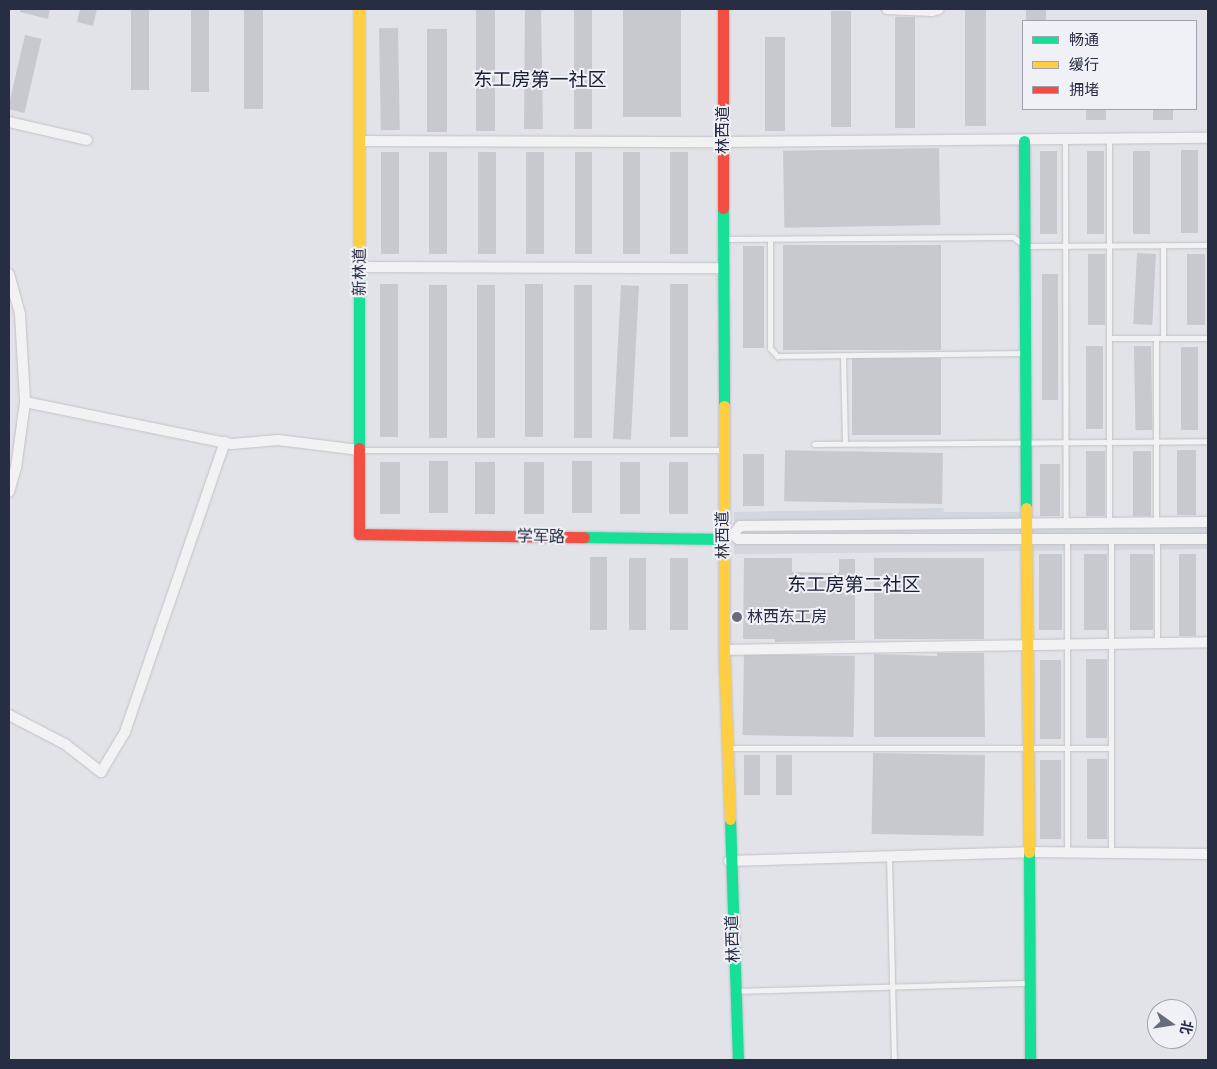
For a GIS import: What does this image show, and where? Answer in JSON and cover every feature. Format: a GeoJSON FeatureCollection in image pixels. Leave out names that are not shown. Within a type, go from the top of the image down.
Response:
{"type":"FeatureCollection","features":[{"type":"Feature","properties":{"kind":"street","name":"新林道"},"geometry":{"type":"LineString","coordinates":[[359,9],[359,534]]}},
{"type":"Feature","properties":{"kind":"street","name":"林西道"},"geometry":{"type":"LineString","coordinates":[[723,9],[722,450],[728,537],[724,650],[729,861],[738,1060]]}},
{"type":"Feature","properties":{"kind":"street"},"geometry":{"type":"LineString","coordinates":[[887,9],[932,11],[939,9]]}},
{"type":"Feature","properties":{"kind":"street"},"geometry":{"type":"LineString","coordinates":[[9,122],[87,140]]}},
{"type":"Feature","properties":{"kind":"street"},"geometry":{"type":"LineString","coordinates":[[360,141],[1024,141],[1208,138]]}},
{"type":"Feature","properties":{"kind":"street"},"geometry":{"type":"LineString","coordinates":[[1024,141],[1030,1060]]}},
{"type":"Feature","properties":{"kind":"street"},"geometry":{"type":"LineString","coordinates":[[360,267],[723,268]]}},
{"type":"Feature","properties":{"kind":"street"},"geometry":{"type":"LineString","coordinates":[[9,274],[20,314],[25,402],[16,468],[9,492]]}},
{"type":"Feature","properties":{"kind":"street"},"geometry":{"type":"LineString","coordinates":[[25,402],[226,442],[278,440],[359,450]]}},
{"type":"Feature","properties":{"kind":"street"},"geometry":{"type":"LineString","coordinates":[[9,715],[65,744],[101,772],[125,732],[226,442]]}},
{"type":"Feature","properties":{"kind":"street"},"geometry":{"type":"LineString","coordinates":[[728,537],[740,526],[1026,526],[1208,522]]}},
{"type":"Feature","properties":{"kind":"street","name":"学军路"},"geometry":{"type":"LineString","coordinates":[[359,534],[728,537]]}},
{"type":"Feature","properties":{"kind":"street"},"geometry":{"type":"LineString","coordinates":[[728,537],[738,539],[1208,539]]}},
{"type":"Feature","properties":{"kind":"street"},"geometry":{"type":"LineString","coordinates":[[724,650],[1208,642]]}},
{"type":"Feature","properties":{"kind":"street"},"geometry":{"type":"LineString","coordinates":[[729,861],[1028,852],[1208,854]]}},
{"type":"Feature","properties":{"kind":"lane"},"geometry":{"type":"LineString","coordinates":[[1065,140],[1066,525]]}},
{"type":"Feature","properties":{"kind":"lane"},"geometry":{"type":"LineString","coordinates":[[1108,524],[1109,140]]}},
{"type":"Feature","properties":{"kind":"lane"},"geometry":{"type":"LineString","coordinates":[[723,239],[1013,237],[1024,246],[1208,245]]}},
{"type":"Feature","properties":{"kind":"lane"},"geometry":{"type":"LineString","coordinates":[[770,239],[770,348],[777,356],[1025,353]]}},
{"type":"Feature","properties":{"kind":"lane"},"geometry":{"type":"LineString","coordinates":[[1163,245],[1163,338]]}},
{"type":"Feature","properties":{"kind":"lane"},"geometry":{"type":"LineString","coordinates":[[1109,338],[1208,338]]}},
{"type":"Feature","properties":{"kind":"lane"},"geometry":{"type":"LineString","coordinates":[[1156,338],[1156,523]]}},
{"type":"Feature","properties":{"kind":"lane"},"geometry":{"type":"LineString","coordinates":[[844,355],[845,443]]}},
{"type":"Feature","properties":{"kind":"lane"},"geometry":{"type":"LineString","coordinates":[[814,444],[1208,441]]}},
{"type":"Feature","properties":{"kind":"lane"},"geometry":{"type":"LineString","coordinates":[[359,450],[722,450]]}},
{"type":"Feature","properties":{"kind":"lane"},"geometry":{"type":"LineString","coordinates":[[1111,538],[1111,852]]}},
{"type":"Feature","properties":{"kind":"lane"},"geometry":{"type":"LineString","coordinates":[[1067,539],[1067,852]]}},
{"type":"Feature","properties":{"kind":"lane"},"geometry":{"type":"LineString","coordinates":[[1156,539],[1157,642]]}},
{"type":"Feature","properties":{"kind":"lane"},"geometry":{"type":"LineString","coordinates":[[726,748],[1111,748]]}},
{"type":"Feature","properties":{"kind":"lane"},"geometry":{"type":"LineString","coordinates":[[889,856],[894,1060]]}},
{"type":"Feature","properties":{"kind":"lane"},"geometry":{"type":"LineString","coordinates":[[735,991],[1029,983]]}},
{"type":"Feature","properties":{"kind":"shaded area"},"geometry":{"type":"Polygon","coordinates":[[[943,508],[944,512],[1024,512],[1024,524],[1208,522],[1208,549],[734,554],[734,512],[943,508]]]}},
{"type":"Feature","properties":{"kind":"building"},"geometry":{"type":"Polygon","coordinates":[[[20,9],[50,9],[48,19],[20,12],[20,9]]]}},
{"type":"Feature","properties":{"kind":"building"},"geometry":{"type":"Polygon","coordinates":[[[80,9],[97,9],[93,26],[77,22],[80,9]]]}},
{"type":"Feature","properties":{"kind":"building"},"geometry":{"type":"Polygon","coordinates":[[[131,9],[149,9],[149,90],[131,90],[131,9]]]}},
{"type":"Feature","properties":{"kind":"building"},"geometry":{"type":"Polygon","coordinates":[[[191,9],[209,9],[209,92],[191,92],[191,9]]]}},
{"type":"Feature","properties":{"kind":"building"},"geometry":{"type":"Polygon","coordinates":[[[244,9],[263,9],[263,109],[244,109],[244,9]]]}},
{"type":"Feature","properties":{"kind":"building"},"geometry":{"type":"Polygon","coordinates":[[[476,9],[495,9],[495,131],[476,131],[476,9]]]}},
{"type":"Feature","properties":{"kind":"building"},"geometry":{"type":"Polygon","coordinates":[[[525,9],[541,9],[543,129],[524,129],[525,9]]]}},
{"type":"Feature","properties":{"kind":"building"},"geometry":{"type":"Polygon","coordinates":[[[574,9],[592,9],[592,129],[574,129],[574,9]]]}},
{"type":"Feature","properties":{"kind":"building"},"geometry":{"type":"Polygon","coordinates":[[[623,9],[681,9],[681,117],[623,117],[623,9]]]}},
{"type":"Feature","properties":{"kind":"building"},"geometry":{"type":"Polygon","coordinates":[[[965,9],[986,9],[986,126],[965,126],[965,9]]]}},
{"type":"Feature","properties":{"kind":"building"},"geometry":{"type":"Polygon","coordinates":[[[1026,9],[1046,9],[1046,20],[1026,20],[1026,9]]]}},
{"type":"Feature","properties":{"kind":"building"},"geometry":{"type":"Polygon","coordinates":[[[831,11],[851,11],[851,127],[831,127],[831,11]]]}},
{"type":"Feature","properties":{"kind":"building"},"geometry":{"type":"Polygon","coordinates":[[[895,17],[915,17],[915,128],[895,128],[895,17]]]}},
{"type":"Feature","properties":{"kind":"building"},"geometry":{"type":"Polygon","coordinates":[[[379,28],[398,28],[400,130],[381,130],[379,28]]]}},
{"type":"Feature","properties":{"kind":"building"},"geometry":{"type":"Polygon","coordinates":[[[427,29],[447,29],[447,132],[427,132],[427,29]]]}},
{"type":"Feature","properties":{"kind":"building"},"geometry":{"type":"Polygon","coordinates":[[[25,35],[42,39],[24,113],[9,109],[9,104],[25,35]]]}},
{"type":"Feature","properties":{"kind":"building"},"geometry":{"type":"Polygon","coordinates":[[[765,37],[785,37],[785,131],[765,131],[765,37]]]}},
{"type":"Feature","properties":{"kind":"building"},"geometry":{"type":"Polygon","coordinates":[[[1086,110],[1106,110],[1106,120],[1086,120],[1086,110]]]}},
{"type":"Feature","properties":{"kind":"building"},"geometry":{"type":"Polygon","coordinates":[[[1153,110],[1173,110],[1173,120],[1153,120],[1153,110]]]}},
{"type":"Feature","properties":{"kind":"building"},"geometry":{"type":"Polygon","coordinates":[[[939,148],[940,225],[784,228],[783,151],[939,148]]]}},
{"type":"Feature","properties":{"kind":"building"},"geometry":{"type":"Polygon","coordinates":[[[1181,150],[1198,150],[1198,233],[1181,233],[1181,150]]]}},
{"type":"Feature","properties":{"kind":"building"},"geometry":{"type":"Polygon","coordinates":[[[1040,151],[1057,151],[1057,234],[1040,234],[1040,151]]]}},
{"type":"Feature","properties":{"kind":"building"},"geometry":{"type":"Polygon","coordinates":[[[1087,151],[1104,151],[1104,234],[1087,234],[1087,151]]]}},
{"type":"Feature","properties":{"kind":"building"},"geometry":{"type":"Polygon","coordinates":[[[1133,151],[1150,151],[1150,234],[1133,234],[1133,151]]]}},
{"type":"Feature","properties":{"kind":"building"},"geometry":{"type":"Polygon","coordinates":[[[381,152],[399,152],[399,254],[381,254],[381,152]]]}},
{"type":"Feature","properties":{"kind":"building"},"geometry":{"type":"Polygon","coordinates":[[[429,152],[447,152],[447,254],[429,254],[429,152]]]}},
{"type":"Feature","properties":{"kind":"building"},"geometry":{"type":"Polygon","coordinates":[[[478,152],[496,152],[496,254],[478,254],[478,152]]]}},
{"type":"Feature","properties":{"kind":"building"},"geometry":{"type":"Polygon","coordinates":[[[526,152],[544,152],[544,254],[526,254],[526,152]]]}},
{"type":"Feature","properties":{"kind":"building"},"geometry":{"type":"Polygon","coordinates":[[[575,152],[592,152],[592,254],[575,254],[575,152]]]}},
{"type":"Feature","properties":{"kind":"building"},"geometry":{"type":"Polygon","coordinates":[[[623,152],[640,152],[640,254],[623,254],[623,152]]]}},
{"type":"Feature","properties":{"kind":"building"},"geometry":{"type":"Polygon","coordinates":[[[670,152],[688,152],[688,254],[670,254],[670,152]]]}},
{"type":"Feature","properties":{"kind":"building"},"geometry":{"type":"Polygon","coordinates":[[[783,245],[941,245],[941,350],[783,350],[783,245]]]}},
{"type":"Feature","properties":{"kind":"building"},"geometry":{"type":"Polygon","coordinates":[[[743,246],[764,246],[764,348],[743,348],[743,246]]]}},
{"type":"Feature","properties":{"kind":"building"},"geometry":{"type":"Polygon","coordinates":[[[1137,253],[1156,254],[1152,325],[1133,324],[1137,253]]]}},
{"type":"Feature","properties":{"kind":"building"},"geometry":{"type":"Polygon","coordinates":[[[1088,254],[1105,254],[1105,325],[1088,325],[1088,254]]]}},
{"type":"Feature","properties":{"kind":"building"},"geometry":{"type":"Polygon","coordinates":[[[1187,254],[1205,254],[1205,325],[1187,325],[1187,254]]]}},
{"type":"Feature","properties":{"kind":"building"},"geometry":{"type":"Polygon","coordinates":[[[1042,274],[1058,274],[1058,400],[1042,400],[1042,274]]]}},
{"type":"Feature","properties":{"kind":"building"},"geometry":{"type":"Polygon","coordinates":[[[380,284],[398,284],[398,437],[380,437],[380,284]]]}},
{"type":"Feature","properties":{"kind":"building"},"geometry":{"type":"Polygon","coordinates":[[[525,284],[543,284],[543,437],[525,437],[525,284]]]}},
{"type":"Feature","properties":{"kind":"building"},"geometry":{"type":"Polygon","coordinates":[[[670,284],[688,284],[688,437],[670,437],[670,284]]]}},
{"type":"Feature","properties":{"kind":"building"},"geometry":{"type":"Polygon","coordinates":[[[429,285],[447,285],[447,438],[429,438],[429,285]]]}},
{"type":"Feature","properties":{"kind":"building"},"geometry":{"type":"Polygon","coordinates":[[[477,285],[495,285],[495,438],[477,438],[477,285]]]}},
{"type":"Feature","properties":{"kind":"building"},"geometry":{"type":"Polygon","coordinates":[[[574,285],[592,285],[592,438],[574,438],[574,285]]]}},
{"type":"Feature","properties":{"kind":"building"},"geometry":{"type":"Polygon","coordinates":[[[621,285],[639,286],[631,440],[613,439],[621,285]]]}},
{"type":"Feature","properties":{"kind":"building"},"geometry":{"type":"Polygon","coordinates":[[[1086,346],[1103,346],[1103,429],[1086,429],[1086,346]]]}},
{"type":"Feature","properties":{"kind":"building"},"geometry":{"type":"Polygon","coordinates":[[[1134,346],[1151,346],[1152,430],[1135,430],[1134,346]]]}},
{"type":"Feature","properties":{"kind":"building"},"geometry":{"type":"Polygon","coordinates":[[[1181,347],[1198,347],[1198,430],[1181,430],[1181,347]]]}},
{"type":"Feature","properties":{"kind":"building"},"geometry":{"type":"Polygon","coordinates":[[[852,358],[941,358],[941,435],[852,435],[852,358]]]}},
{"type":"Feature","properties":{"kind":"building"},"geometry":{"type":"Polygon","coordinates":[[[785,450],[943,453],[942,504],[784,501],[785,450]]]}},
{"type":"Feature","properties":{"kind":"building"},"geometry":{"type":"Polygon","coordinates":[[[1177,450],[1196,450],[1196,515],[1177,515],[1177,450]]]}},
{"type":"Feature","properties":{"kind":"building"},"geometry":{"type":"Polygon","coordinates":[[[1086,451],[1105,451],[1105,516],[1086,516],[1086,451]]]}},
{"type":"Feature","properties":{"kind":"building"},"geometry":{"type":"Polygon","coordinates":[[[1133,451],[1151,451],[1151,516],[1133,516],[1133,451]]]}},
{"type":"Feature","properties":{"kind":"building"},"geometry":{"type":"Polygon","coordinates":[[[743,454],[764,454],[764,506],[743,506],[743,454]]]}},
{"type":"Feature","properties":{"kind":"building"},"geometry":{"type":"Polygon","coordinates":[[[429,461],[448,461],[448,513],[429,513],[429,461]]]}},
{"type":"Feature","properties":{"kind":"building"},"geometry":{"type":"Polygon","coordinates":[[[572,461],[592,461],[592,513],[572,513],[572,461]]]}},
{"type":"Feature","properties":{"kind":"building"},"geometry":{"type":"Polygon","coordinates":[[[380,462],[400,462],[400,514],[380,514],[380,462]]]}},
{"type":"Feature","properties":{"kind":"building"},"geometry":{"type":"Polygon","coordinates":[[[475,462],[495,462],[495,514],[475,514],[475,462]]]}},
{"type":"Feature","properties":{"kind":"building"},"geometry":{"type":"Polygon","coordinates":[[[524,462],[544,462],[544,514],[524,514],[524,462]]]}},
{"type":"Feature","properties":{"kind":"building"},"geometry":{"type":"Polygon","coordinates":[[[620,462],[640,462],[640,514],[620,514],[620,462]]]}},
{"type":"Feature","properties":{"kind":"building"},"geometry":{"type":"Polygon","coordinates":[[[669,462],[688,462],[688,514],[669,514],[669,462]]]}},
{"type":"Feature","properties":{"kind":"building"},"geometry":{"type":"Polygon","coordinates":[[[1040,464],[1060,464],[1060,516],[1040,516],[1040,464]]]}},
{"type":"Feature","properties":{"kind":"building"},"geometry":{"type":"Polygon","coordinates":[[[1039,554],[1062,554],[1062,630],[1039,630],[1039,554]]]}},
{"type":"Feature","properties":{"kind":"building"},"geometry":{"type":"Polygon","coordinates":[[[1084,554],[1107,554],[1107,630],[1084,630],[1084,554]]]}},
{"type":"Feature","properties":{"kind":"building"},"geometry":{"type":"Polygon","coordinates":[[[1130,554],[1153,554],[1153,630],[1130,630],[1130,554]]]}},
{"type":"Feature","properties":{"kind":"building"},"geometry":{"type":"Polygon","coordinates":[[[1179,554],[1196,554],[1196,636],[1179,636],[1179,554]]]}},
{"type":"Feature","properties":{"kind":"building"},"geometry":{"type":"Polygon","coordinates":[[[590,557],[607,557],[607,630],[590,630],[590,557]]]}},
{"type":"Feature","properties":{"kind":"building"},"geometry":{"type":"Polygon","coordinates":[[[629,558],[646,558],[646,630],[629,630],[629,558]]]}},
{"type":"Feature","properties":{"kind":"building"},"geometry":{"type":"Polygon","coordinates":[[[670,558],[688,558],[688,630],[670,630],[670,558]]]}},
{"type":"Feature","properties":{"kind":"building"},"geometry":{"type":"Polygon","coordinates":[[[744,558],[792,558],[792,572],[839,573],[839,559],[855,559],[855,640],[775,642],[775,639],[743,639],[744,558]]]}},
{"type":"Feature","properties":{"kind":"building"},"geometry":{"type":"Polygon","coordinates":[[[874,558],[984,558],[984,639],[874,639],[874,558]]]}},
{"type":"Feature","properties":{"kind":"building"},"geometry":{"type":"Polygon","coordinates":[[[937,653],[984,653],[985,737],[874,737],[874,654],[937,656],[937,653]]]}},
{"type":"Feature","properties":{"kind":"building"},"geometry":{"type":"Polygon","coordinates":[[[744,654],[855,656],[854,737],[743,735],[744,654]]]}},
{"type":"Feature","properties":{"kind":"building"},"geometry":{"type":"Polygon","coordinates":[[[1086,659],[1107,659],[1107,738],[1086,738],[1086,659]]]}},
{"type":"Feature","properties":{"kind":"building"},"geometry":{"type":"Polygon","coordinates":[[[1040,660],[1061,660],[1061,739],[1040,739],[1040,660]]]}},
{"type":"Feature","properties":{"kind":"building"},"geometry":{"type":"Polygon","coordinates":[[[873,753],[985,755],[984,836],[872,834],[873,753]]]}},
{"type":"Feature","properties":{"kind":"building"},"geometry":{"type":"Polygon","coordinates":[[[744,755],[760,755],[760,795],[744,795],[744,755]]]}},
{"type":"Feature","properties":{"kind":"building"},"geometry":{"type":"Polygon","coordinates":[[[776,755],[792,755],[792,795],[776,795],[776,755]]]}},
{"type":"Feature","properties":{"kind":"building"},"geometry":{"type":"Polygon","coordinates":[[[1087,759],[1107,759],[1107,839],[1087,839],[1087,759]]]}},
{"type":"Feature","properties":{"kind":"building"},"geometry":{"type":"Polygon","coordinates":[[[1040,760],[1061,760],[1061,839],[1040,839],[1040,760]]]}},
{"type":"Feature","properties":{"kind":"traffic: fast"},"geometry":{"type":"LineString","coordinates":[[1024,141],[1026,508]]}},
{"type":"Feature","properties":{"kind":"traffic: fast"},"geometry":{"type":"LineString","coordinates":[[723,208],[724,406]]}},
{"type":"Feature","properties":{"kind":"traffic: fast"},"geometry":{"type":"LineString","coordinates":[[359,256],[359,448]]}},
{"type":"Feature","properties":{"kind":"traffic: fast"},"geometry":{"type":"LineString","coordinates":[[584,537],[723,539]]}},
{"type":"Feature","properties":{"kind":"traffic: fast"},"geometry":{"type":"LineString","coordinates":[[730,819],[738,1060]]}},
{"type":"Feature","properties":{"kind":"traffic: fast"},"geometry":{"type":"LineString","coordinates":[[1029,852],[1030,1060]]}},
{"type":"Feature","properties":{"kind":"traffic: slow"},"geometry":{"type":"LineString","coordinates":[[359,9],[359,256]]}},
{"type":"Feature","properties":{"kind":"traffic: slow"},"geometry":{"type":"LineString","coordinates":[[724,406],[724,650],[730,819]]}},
{"type":"Feature","properties":{"kind":"traffic: slow"},"geometry":{"type":"LineString","coordinates":[[1026,508],[1029,852]]}},
{"type":"Feature","properties":{"kind":"traffic: jam"},"geometry":{"type":"LineString","coordinates":[[723,9],[723,208]]}},
{"type":"Feature","properties":{"kind":"traffic: jam"},"geometry":{"type":"LineString","coordinates":[[359,448],[359,534],[584,537]]}},
{"type":"Feature","properties":{"kind":"place","name":"林西东工房"},"geometry":{"type":"Point","coordinates":[737,617]}},
{"type":"Feature","properties":{"kind":"district","name":"东工房第一社区"},"geometry":{"type":"Point","coordinates":[540,81]}},
{"type":"Feature","properties":{"kind":"district","name":"东工房第二社区"},"geometry":{"type":"Point","coordinates":[854,586]}}]}
